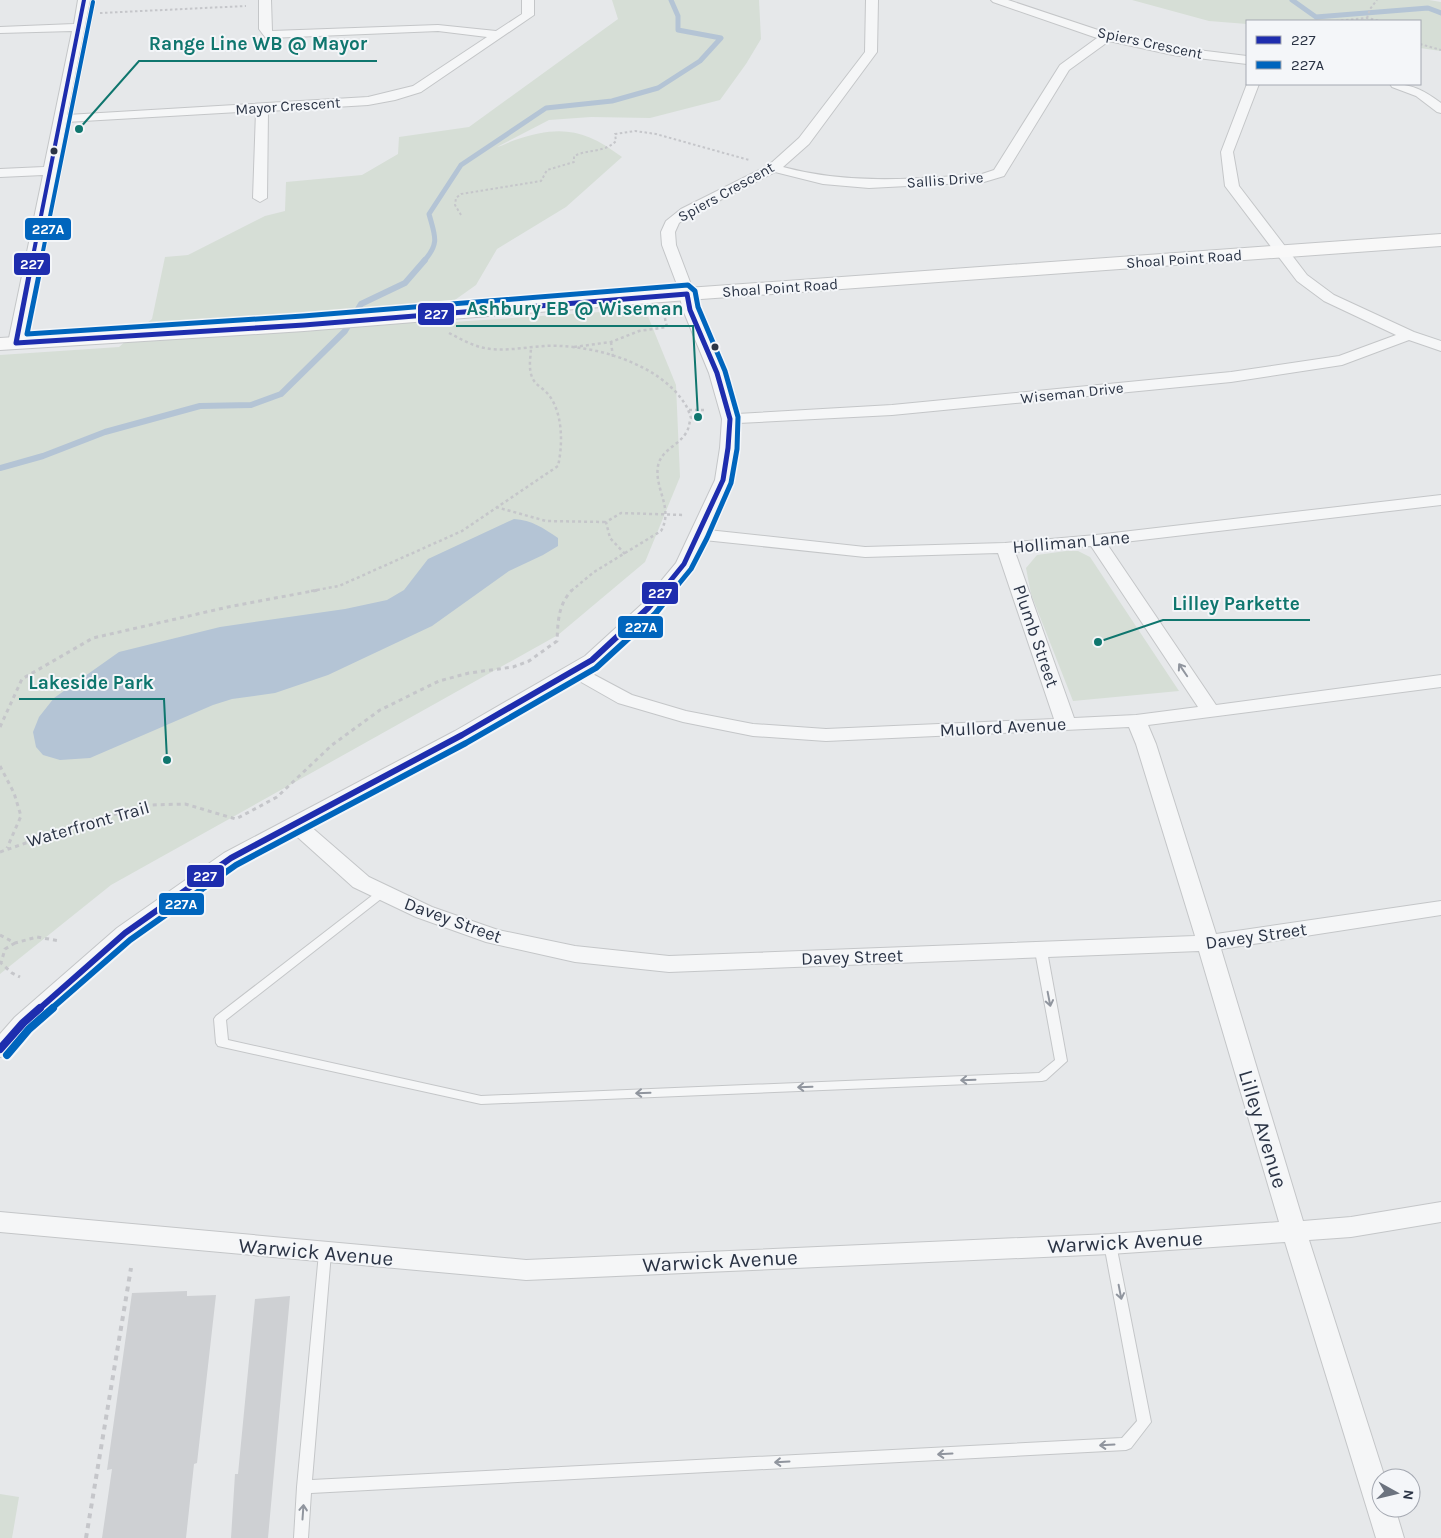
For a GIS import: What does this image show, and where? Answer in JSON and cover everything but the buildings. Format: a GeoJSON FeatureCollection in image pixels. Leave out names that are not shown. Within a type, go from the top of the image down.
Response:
{"type":"FeatureCollection","features":[{"type":"Feature","properties":{"kind":"street"},"geometry":{"type":"LineString","coordinates":[[8,343],[52,171],[84,0]]}},
{"type":"Feature","properties":{"kind":"street","name":"Mayor Crescent"},"geometry":{"type":"LineString","coordinates":[[61,119],[368,101],[395,96],[417,89],[528,15],[528,0]]}},
{"type":"Feature","properties":{"kind":"street","name":"Spiers Crescent"},"geometry":{"type":"LineString","coordinates":[[686,294],[669,245],[668,232],[673,221],[686,212],[774,168],[804,141],[871,52],[872,0]]}},
{"type":"Feature","properties":{"kind":"street","name":"Spiers Crescent"},"geometry":{"type":"LineString","coordinates":[[996,0],[1108,36],[1173,51],[1246,60]]}},
{"type":"Feature","properties":{"kind":"street"},"geometry":{"type":"LineString","coordinates":[[265,3],[265,29],[269,35],[288,36],[438,28],[499,35]]}},
{"type":"Feature","properties":{"kind":"street"},"geometry":{"type":"LineString","coordinates":[[0,30],[79,27]]}},
{"type":"Feature","properties":{"kind":"street","name":"Sallis Drive"},"geometry":{"type":"LineString","coordinates":[[774,168],[851,183],[880,184],[984,178],[999,173],[1064,68],[1093,44],[1108,36]]}},
{"type":"Feature","properties":{"kind":"street"},"geometry":{"type":"LineString","coordinates":[[1253,85],[1227,152],[1232,186],[1302,278],[1329,298],[1409,335],[1441,346]]}},
{"type":"Feature","properties":{"kind":"street"},"geometry":{"type":"LineString","coordinates":[[1399,85],[1420,93],[1441,108]]}},
{"type":"Feature","properties":{"kind":"street"},"geometry":{"type":"LineString","coordinates":[[260,198],[262,108]]}},
{"type":"Feature","properties":{"kind":"street"},"geometry":{"type":"LineString","coordinates":[[0,174],[52,171]]}},
{"type":"Feature","properties":{"kind":"street","name":"Shoal Point Road"},"geometry":{"type":"LineString","coordinates":[[8,343],[304,324],[686,294],[1441,240]]}},
{"type":"Feature","properties":{"kind":"street"},"geometry":{"type":"LineString","coordinates":[[0,1049],[23,1023],[146,916],[231,858],[462,735],[574,671],[592,660],[648,608],[684,564],[699,534],[723,480],[728,448],[730,420],[717,373],[690,310],[686,294]]}},
{"type":"Feature","properties":{"kind":"street","name":"Wiseman Drive"},"geometry":{"type":"LineString","coordinates":[[730,420],[892,410],[1231,377],[1342,360],[1409,335]]}},
{"type":"Feature","properties":{"kind":"street","name":"Holliman Lane"},"geometry":{"type":"LineString","coordinates":[[699,534],[865,552],[1005,548],[1096,540],[1441,500]]}},
{"type":"Feature","properties":{"kind":"street"},"geometry":{"type":"LineString","coordinates":[[1096,540],[1210,710]]}},
{"type":"Feature","properties":{"kind":"street","name":"Plumb Street"},"geometry":{"type":"LineString","coordinates":[[1005,548],[1066,724]]}},
{"type":"Feature","properties":{"kind":"street","name":"Mullord Avenue"},"geometry":{"type":"LineString","coordinates":[[574,671],[625,699],[684,716],[752,730],[826,735],[1136,721],[1441,681]]}},
{"type":"Feature","properties":{"kind":"street","name":"Lilley Avenue"},"geometry":{"type":"LineString","coordinates":[[1136,721],[1146,744],[1208,943],[1294,1231],[1390,1538]]}},
{"type":"Feature","properties":{"kind":"street","name":"Davey Street"},"geometry":{"type":"LineString","coordinates":[[295,824],[361,882],[424,912],[494,937],[575,954],[668,964],[1041,951],[1208,943],[1441,908]]}},
{"type":"Feature","properties":{"kind":"street","name":"Warwick Avenue"},"geometry":{"type":"LineString","coordinates":[[0,1222],[526,1270],[1110,1244],[1351,1227],[1441,1212]]}},
{"type":"Feature","properties":{"kind":"lane"},"geometry":{"type":"LineString","coordinates":[[382,893],[220,1019],[222,1043],[481,1100],[1042,1077],[1061,1061],[1041,951]]}},
{"type":"Feature","properties":{"kind":"lane"},"geometry":{"type":"LineString","coordinates":[[304,1486],[1126,1444],[1144,1422],[1110,1244]]}},
{"type":"Feature","properties":{"kind":"lane"},"geometry":{"type":"LineString","coordinates":[[301,1538],[325,1253]]}},
{"type":"Feature","properties":{"kind":"path"},"geometry":{"type":"LineString","coordinates":[[1368,17],[1370,9],[1377,0]]}},
{"type":"Feature","properties":{"kind":"path"},"geometry":{"type":"LineString","coordinates":[[82,14],[265,3]]}},
{"type":"Feature","properties":{"kind":"path"},"geometry":{"type":"LineString","coordinates":[[1344,20],[1368,17],[1378,20]]}},
{"type":"Feature","properties":{"kind":"path"},"geometry":{"type":"LineString","coordinates":[[1421,44],[1441,50]]}},
{"type":"Feature","properties":{"kind":"path"},"geometry":{"type":"LineString","coordinates":[[461,214],[455,205],[456,198],[461,194],[541,181],[547,170],[569,165],[574,162],[574,156],[580,152],[599,150],[612,146],[616,141],[615,134],[625,132],[635,131],[656,134],[774,168]]}},
{"type":"Feature","properties":{"kind":"path"},"geometry":{"type":"LineString","coordinates":[[445,332],[484,348],[571,347],[611,342],[639,331],[667,327],[662,307]]}},
{"type":"Feature","properties":{"kind":"path"},"geometry":{"type":"LineString","coordinates":[[611,342],[612,357]]}},
{"type":"Feature","properties":{"kind":"path"},"geometry":{"type":"LineString","coordinates":[[0,727],[22,679],[92,638],[228,607],[339,586],[462,531],[496,506],[558,466],[562,444],[558,421],[548,395],[532,379],[530,370],[531,346]]}},
{"type":"Feature","properties":{"kind":"path"},"geometry":{"type":"LineString","coordinates":[[571,347],[612,357],[662,378],[679,394],[689,410],[691,418],[688,429],[663,454],[658,468],[660,488],[668,513],[667,522],[661,531],[625,554],[610,538],[606,522]]}},
{"type":"Feature","properties":{"kind":"path"},"geometry":{"type":"LineString","coordinates":[[496,506],[546,521],[606,522],[620,513],[668,513]]}},
{"type":"Feature","properties":{"kind":"path","name":"Waterfront Trail"},"geometry":{"type":"LineString","coordinates":[[0,852],[97,818],[151,805],[185,804],[236,819],[277,797],[332,745],[380,710],[439,681],[469,673],[513,667],[529,660],[556,642],[559,614],[564,600],[581,584],[625,554]]}},
{"type":"Feature","properties":{"kind":"path"},"geometry":{"type":"LineString","coordinates":[[0,766],[14,793],[21,816],[7,848]]}},
{"type":"Feature","properties":{"kind":"path"},"geometry":{"type":"LineString","coordinates":[[0,935],[15,943]]}},
{"type":"Feature","properties":{"kind":"path"},"geometry":{"type":"LineString","coordinates":[[20,977],[1,964],[5,949],[30,937],[51,937],[60,941]]}},
{"type":"Feature","properties":{"kind":"path"},"geometry":{"type":"LineString","coordinates":[[86,1538],[131,1268]]}},
{"type":"Feature","properties":{"kind":"shaded area"},"geometry":{"type":"Polygon","coordinates":[[[612,0],[759,0],[761,39],[720,100],[650,118],[591,117],[549,120],[497,147],[545,132],[571,132],[595,140],[622,157],[566,207],[497,249],[476,285],[445,307],[438,323],[645,309],[676,385],[680,477],[645,562],[558,635],[111,885],[0,974],[0,355],[119,347],[152,319],[165,257],[188,255],[265,216],[285,211],[286,182],[362,175],[398,154],[399,137],[469,127],[618,19],[612,0]]]}},
{"type":"Feature","properties":{"kind":"shaded area"},"geometry":{"type":"Polygon","coordinates":[[[1132,0],[1429,0],[1441,2],[1441,51],[1421,48],[1421,20],[1246,20],[1246,24],[1209,21],[1132,0]]]}},
{"type":"Feature","properties":{"kind":"shaded area"},"geometry":{"type":"Polygon","coordinates":[[[1078,551],[1090,557],[1179,691],[1073,701],[1031,594],[1026,568],[1037,555],[1078,551]]]}},
{"type":"Feature","properties":{"kind":"shaded area"},"geometry":{"type":"Polygon","coordinates":[[[0,1494],[19,1497],[12,1538],[0,1538],[0,1494]]]}},
{"type":"Feature","properties":{"kind":"water"},"geometry":{"type":"Polygon","coordinates":[[[514,519],[532,523],[547,531],[558,538],[558,546],[509,571],[432,626],[328,675],[275,693],[232,699],[213,705],[90,758],[60,760],[43,755],[36,747],[33,732],[39,717],[54,698],[119,652],[220,627],[345,609],[387,600],[404,590],[428,559],[514,519]]]}},
{"type":"Feature","properties":{"kind":"waterway"},"geometry":{"type":"LineString","coordinates":[[424,261],[429,255],[435,239],[429,214],[461,165],[546,108],[612,101],[658,88],[700,61],[721,38],[678,30],[678,16],[671,0]]}},
{"type":"Feature","properties":{"kind":"waterway"},"geometry":{"type":"LineString","coordinates":[[1292,0],[1316,17],[1428,8],[1441,13]]}},
{"type":"Feature","properties":{"kind":"waterway"},"geometry":{"type":"LineString","coordinates":[[0,468],[43,456],[105,432],[200,406],[251,405],[281,394],[345,331],[361,304],[405,283],[425,260]]}},
{"type":"Feature","properties":{"kind":"transit line","name":"227"},"geometry":{"type":"LineString","coordinates":[[0,1049],[23,1023],[125,933],[231,858],[462,735],[592,660],[648,608],[684,564],[723,480],[728,448],[730,419],[717,373],[690,310],[687,294],[304,325],[16,343],[84,0]]}},
{"type":"Feature","properties":{"kind":"transit line","name":"227A"},"geometry":{"type":"LineString","coordinates":[[7,1055],[29,1029],[130,940],[236,865],[466,743],[596,668],[655,614],[691,569],[731,483],[737,449],[738,417],[725,371],[698,307],[695,291],[688,285],[303,316],[27,334],[93,2]]}},
{"type":"Feature","properties":{"kind":"place","name":"Range Line WB @ Mayor"},"geometry":{"type":"Point","coordinates":[79,129]}},
{"type":"Feature","properties":{"kind":"place","name":"Ashbury EB @ Wiseman"},"geometry":{"type":"Point","coordinates":[698,417]}},
{"type":"Feature","properties":{"kind":"place","name":"Lilley Parkette"},"geometry":{"type":"Point","coordinates":[1098,642]}},
{"type":"Feature","properties":{"kind":"place","name":"Lakeside Park"},"geometry":{"type":"Point","coordinates":[167,760]}}]}
